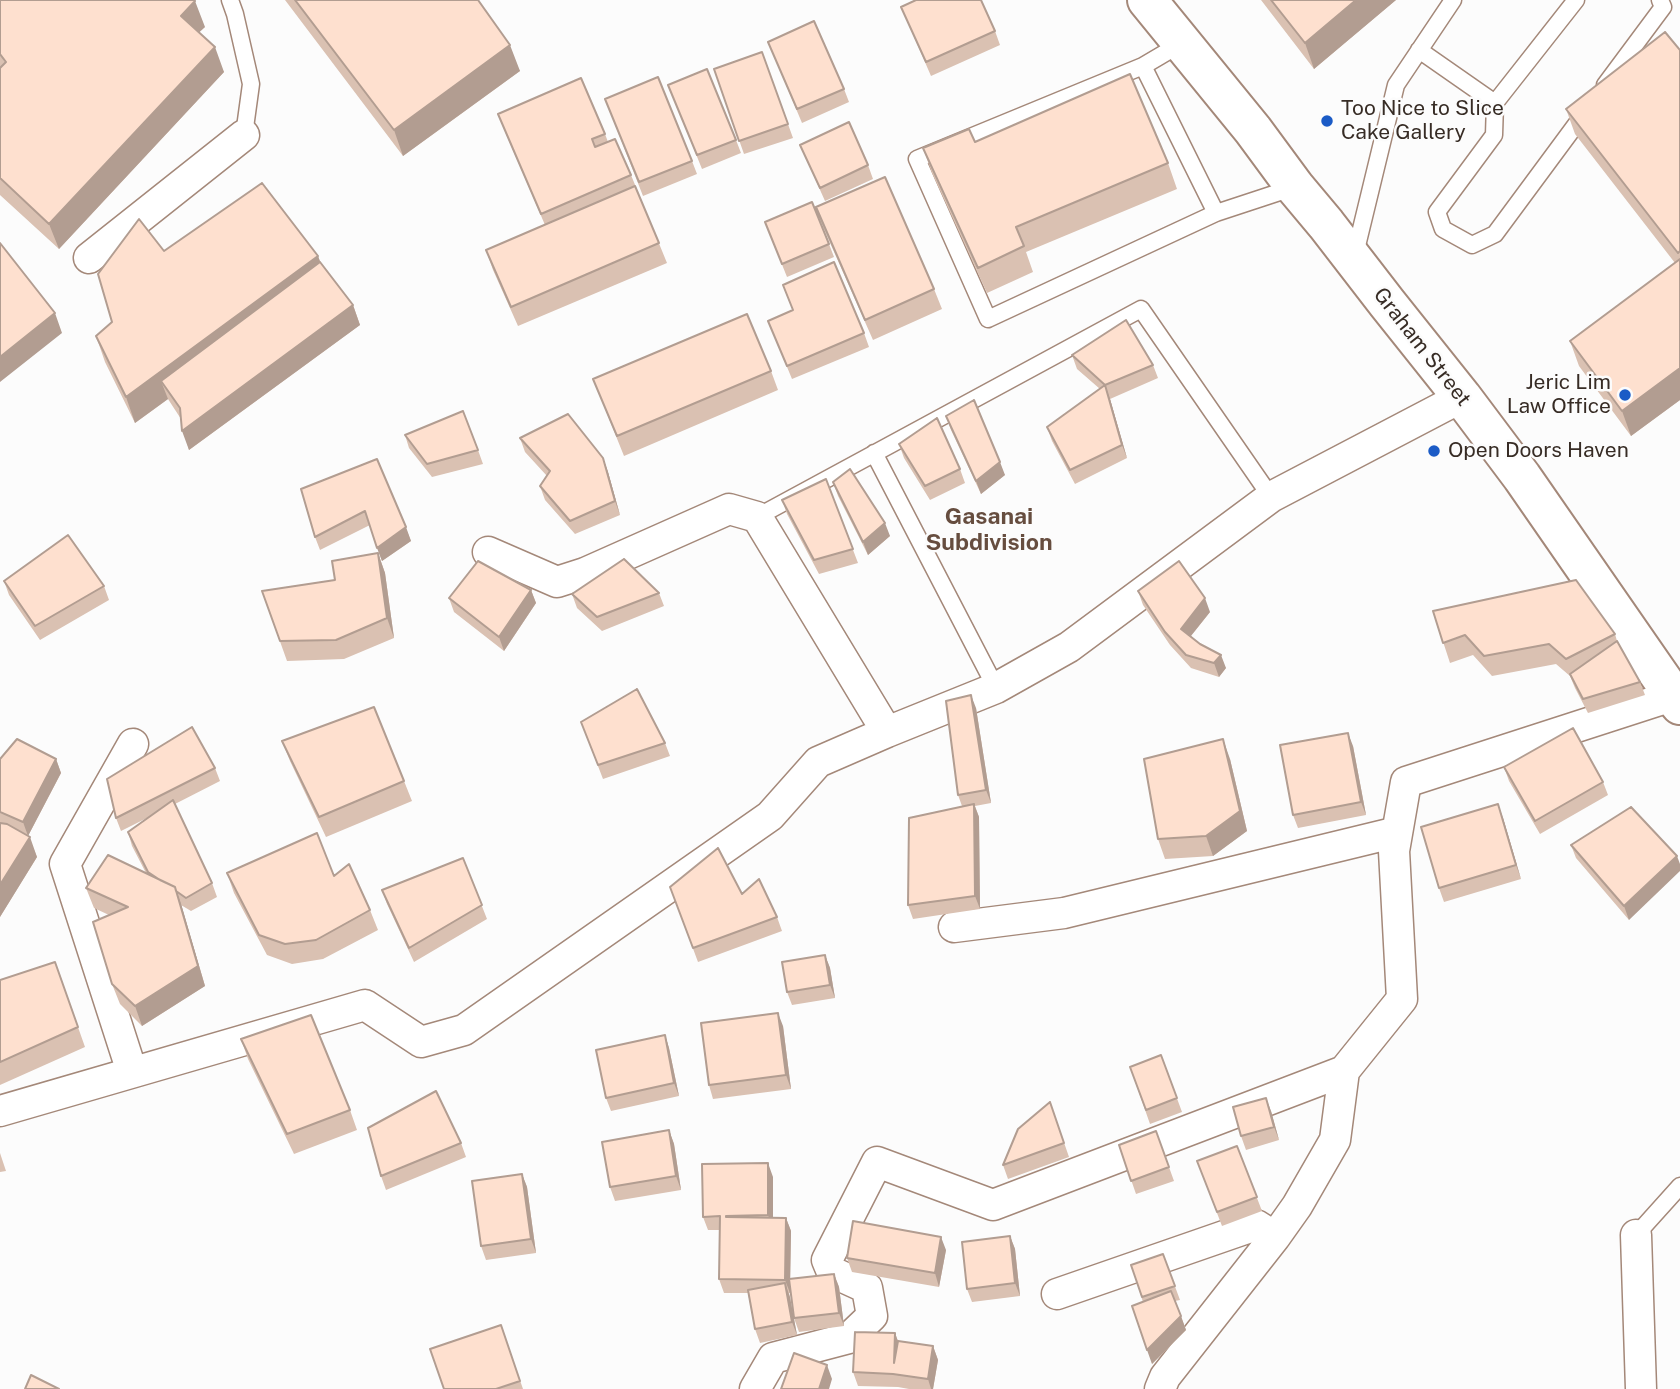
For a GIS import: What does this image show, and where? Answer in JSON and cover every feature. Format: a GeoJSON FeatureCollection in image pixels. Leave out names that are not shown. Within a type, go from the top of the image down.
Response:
{"type":"FeatureCollection","features":[{"type":"Feature","properties":{"kind":"main road","name":"Graham Street"},"geometry":{"type":"LineString","coordinates":[[1147,0],[1253,130],[1462,397],[1522,477],[1676,701]]}},
{"type":"Feature","properties":{"kind":"street"},"geometry":{"type":"LineString","coordinates":[[89,258],[244,135]]}},
{"type":"Feature","properties":{"kind":"street"},"geometry":{"type":"LineString","coordinates":[[0,1111],[365,1004],[421,1042],[464,1030],[770,816],[818,762],[996,688],[1069,647],[1271,497],[1462,397]]}},
{"type":"Feature","properties":{"kind":"street"},"geometry":{"type":"LineString","coordinates":[[488,552],[557,582],[585,573],[729,509],[757,517],[887,732]]}},
{"type":"Feature","properties":{"kind":"street"},"geometry":{"type":"LineString","coordinates":[[1160,1389],[1166,1377],[1297,1206],[1335,1140],[1345,1071],[1402,999],[1394,852],[1406,782],[1676,701]]}},
{"type":"Feature","properties":{"kind":"street"},"geometry":{"type":"LineString","coordinates":[[132,1072],[65,864],[133,744]]}},
{"type":"Feature","properties":{"kind":"street"},"geometry":{"type":"LineString","coordinates":[[954,927],[1064,913],[1397,832]]}},
{"type":"Feature","properties":{"kind":"street"},"geometry":{"type":"LineString","coordinates":[[755,1389],[773,1358],[849,1338],[872,1316],[867,1288],[832,1272],[827,1260],[877,1162],[993,1205],[1345,1071]]}},
{"type":"Feature","properties":{"kind":"street"},"geometry":{"type":"LineString","coordinates":[[1057,1294],[1256,1225],[1275,1237]]}},
{"type":"Feature","properties":{"kind":"street"},"geometry":{"type":"LineString","coordinates":[[1636,1236],[1641,1389]]}},
{"type":"Feature","properties":{"kind":"lane"},"geometry":{"type":"LineString","coordinates":[[230,0],[251,84],[244,135]]}},
{"type":"Feature","properties":{"kind":"lane"},"geometry":{"type":"LineString","coordinates":[[1354,260],[1396,85],[1453,0]]}},
{"type":"Feature","properties":{"kind":"lane"},"geometry":{"type":"LineString","coordinates":[[1576,0],[1495,103],[1494,135],[1437,212],[1443,229],[1472,245],[1494,234],[1663,7],[1660,0]]}},
{"type":"Feature","properties":{"kind":"lane"},"geometry":{"type":"LineString","coordinates":[[1182,43],[1143,66],[917,159],[988,320],[1216,213],[1295,187]]}},
{"type":"Feature","properties":{"kind":"lane"},"geometry":{"type":"LineString","coordinates":[[1419,50],[1495,103]]}},
{"type":"Feature","properties":{"kind":"lane"},"geometry":{"type":"LineString","coordinates":[[1143,66],[1216,213]]}},
{"type":"Feature","properties":{"kind":"lane"},"geometry":{"type":"LineString","coordinates":[[757,517],[1140,309],[1271,497]]}},
{"type":"Feature","properties":{"kind":"lane"},"geometry":{"type":"LineString","coordinates":[[874,453],[996,688]]}},
{"type":"Feature","properties":{"kind":"lane"},"geometry":{"type":"LineString","coordinates":[[1636,1236],[1680,1186]]}},
{"type":"Feature","properties":{"kind":"building"},"geometry":{"type":"Polygon","coordinates":[[[0,0],[194,0],[181,16],[215,47],[49,224],[0,178],[0,68],[6,62],[0,54],[0,0]]]}},
{"type":"Feature","properties":{"kind":"building"},"geometry":{"type":"Polygon","coordinates":[[[295,0],[478,0],[510,45],[394,130],[295,0]]]}},
{"type":"Feature","properties":{"kind":"building"},"geometry":{"type":"Polygon","coordinates":[[[916,0],[981,0],[995,31],[926,62],[901,7],[916,0]]]}},
{"type":"Feature","properties":{"kind":"building"},"geometry":{"type":"Polygon","coordinates":[[[1271,0],[1356,0],[1305,43],[1271,0]]]}},
{"type":"Feature","properties":{"kind":"building"},"geometry":{"type":"Polygon","coordinates":[[[814,21],[844,89],[797,109],[768,42],[814,21]]]}},
{"type":"Feature","properties":{"kind":"building"},"geometry":{"type":"Polygon","coordinates":[[[1665,32],[1680,50],[1678,253],[1566,109],[1665,32]]]}},
{"type":"Feature","properties":{"kind":"building"},"geometry":{"type":"Polygon","coordinates":[[[762,52],[788,124],[739,141],[714,69],[762,52]]]}},
{"type":"Feature","properties":{"kind":"building"},"geometry":{"type":"Polygon","coordinates":[[[707,69],[736,140],[697,155],[668,85],[707,69]]]}},
{"type":"Feature","properties":{"kind":"building"},"geometry":{"type":"Polygon","coordinates":[[[1130,74],[1168,163],[1016,227],[1024,246],[978,268],[923,148],[969,129],[975,142],[1130,74]]]}},
{"type":"Feature","properties":{"kind":"building"},"geometry":{"type":"Polygon","coordinates":[[[658,77],[692,161],[639,182],[605,99],[658,77]]]}},
{"type":"Feature","properties":{"kind":"building"},"geometry":{"type":"Polygon","coordinates":[[[581,78],[605,134],[592,139],[595,147],[615,139],[631,175],[541,214],[498,114],[581,78]]]}},
{"type":"Feature","properties":{"kind":"building"},"geometry":{"type":"Polygon","coordinates":[[[849,122],[868,165],[820,188],[800,145],[849,122]]]}},
{"type":"Feature","properties":{"kind":"building"},"geometry":{"type":"Polygon","coordinates":[[[885,177],[934,289],[865,320],[816,207],[885,177]]]}},
{"type":"Feature","properties":{"kind":"building"},"geometry":{"type":"Polygon","coordinates":[[[262,183],[318,256],[126,397],[96,336],[112,322],[98,274],[139,219],[164,251],[262,183]]]}},
{"type":"Feature","properties":{"kind":"building"},"geometry":{"type":"Polygon","coordinates":[[[635,186],[659,243],[511,307],[486,250],[635,186]]]}},
{"type":"Feature","properties":{"kind":"building"},"geometry":{"type":"Polygon","coordinates":[[[812,202],[829,244],[782,264],[765,222],[812,202]]]}},
{"type":"Feature","properties":{"kind":"building"},"geometry":{"type":"Polygon","coordinates":[[[0,243],[55,313],[0,357],[0,243]]]}},
{"type":"Feature","properties":{"kind":"building"},"geometry":{"type":"Polygon","coordinates":[[[1680,259],[1680,368],[1622,411],[1570,341],[1680,259]]]}},
{"type":"Feature","properties":{"kind":"building"},"geometry":{"type":"Polygon","coordinates":[[[320,262],[353,305],[182,431],[180,408],[161,381],[320,262]]]}},
{"type":"Feature","properties":{"kind":"building"},"geometry":{"type":"Polygon","coordinates":[[[834,262],[864,333],[787,366],[768,321],[793,310],[783,285],[834,262]]]}},
{"type":"Feature","properties":{"kind":"building"},"geometry":{"type":"Polygon","coordinates":[[[747,314],[771,371],[617,436],[593,379],[747,314]]]}},
{"type":"Feature","properties":{"kind":"building"},"geometry":{"type":"Polygon","coordinates":[[[1126,320],[1153,365],[1105,385],[1072,355],[1126,320]]]}},
{"type":"Feature","properties":{"kind":"building"},"geometry":{"type":"Polygon","coordinates":[[[1105,385],[1122,445],[1070,470],[1047,427],[1105,385]]]}},
{"type":"Feature","properties":{"kind":"building"},"geometry":{"type":"Polygon","coordinates":[[[974,400],[1000,462],[976,481],[946,416],[974,400]]]}},
{"type":"Feature","properties":{"kind":"building"},"geometry":{"type":"Polygon","coordinates":[[[463,411],[478,450],[427,464],[405,435],[463,411]]]}},
{"type":"Feature","properties":{"kind":"building"},"geometry":{"type":"Polygon","coordinates":[[[568,414],[603,458],[615,501],[570,521],[540,486],[550,471],[520,438],[568,414]]]}},
{"type":"Feature","properties":{"kind":"building"},"geometry":{"type":"Polygon","coordinates":[[[937,418],[960,469],[925,486],[899,444],[937,418]]]}},
{"type":"Feature","properties":{"kind":"building"},"geometry":{"type":"Polygon","coordinates":[[[377,459],[406,527],[377,548],[365,511],[315,537],[301,489],[377,459]]]}},
{"type":"Feature","properties":{"kind":"building"},"geometry":{"type":"Polygon","coordinates":[[[850,469],[885,523],[863,542],[833,482],[850,469]]]}},
{"type":"Feature","properties":{"kind":"building"},"geometry":{"type":"Polygon","coordinates":[[[826,479],[853,549],[814,560],[782,500],[826,479]]]}},
{"type":"Feature","properties":{"kind":"building"},"geometry":{"type":"Polygon","coordinates":[[[68,535],[104,586],[35,626],[4,581],[68,535]]]}},
{"type":"Feature","properties":{"kind":"building"},"geometry":{"type":"Polygon","coordinates":[[[378,553],[387,618],[336,640],[280,641],[262,591],[335,580],[332,561],[378,553]]]}},
{"type":"Feature","properties":{"kind":"building"},"geometry":{"type":"Polygon","coordinates":[[[624,559],[659,593],[597,617],[572,594],[624,559]]]}},
{"type":"Feature","properties":{"kind":"building"},"geometry":{"type":"Polygon","coordinates":[[[478,561],[531,590],[499,637],[449,598],[478,561]]]}},
{"type":"Feature","properties":{"kind":"building"},"geometry":{"type":"Polygon","coordinates":[[[1179,561],[1205,598],[1181,629],[1200,644],[1221,655],[1214,663],[1186,655],[1165,632],[1138,591],[1179,561]]]}},
{"type":"Feature","properties":{"kind":"building"},"geometry":{"type":"Polygon","coordinates":[[[1576,580],[1615,634],[1566,659],[1549,644],[1484,656],[1465,635],[1443,643],[1433,611],[1576,580]]]}},
{"type":"Feature","properties":{"kind":"building"},"geometry":{"type":"Polygon","coordinates":[[[1617,641],[1640,682],[1583,699],[1570,674],[1617,641]]]}},
{"type":"Feature","properties":{"kind":"building"},"geometry":{"type":"Polygon","coordinates":[[[637,689],[665,743],[598,765],[581,722],[637,689]]]}},
{"type":"Feature","properties":{"kind":"building"},"geometry":{"type":"Polygon","coordinates":[[[971,695],[986,790],[958,795],[946,701],[971,695]]]}},
{"type":"Feature","properties":{"kind":"building"},"geometry":{"type":"Polygon","coordinates":[[[374,707],[404,781],[319,817],[282,741],[374,707]]]}},
{"type":"Feature","properties":{"kind":"building"},"geometry":{"type":"Polygon","coordinates":[[[192,727],[215,768],[116,818],[107,779],[192,727]]]}},
{"type":"Feature","properties":{"kind":"building"},"geometry":{"type":"Polygon","coordinates":[[[1573,728],[1603,782],[1535,821],[1504,767],[1573,728]]]}},
{"type":"Feature","properties":{"kind":"building"},"geometry":{"type":"Polygon","coordinates":[[[1348,733],[1361,802],[1293,815],[1280,745],[1348,733]]]}},
{"type":"Feature","properties":{"kind":"building"},"geometry":{"type":"Polygon","coordinates":[[[17,739],[56,759],[23,822],[0,812],[0,759],[17,739]]]}},
{"type":"Feature","properties":{"kind":"building"},"geometry":{"type":"Polygon","coordinates":[[[1223,739],[1240,811],[1206,836],[1158,839],[1144,759],[1223,739]]]}},
{"type":"Feature","properties":{"kind":"building"},"geometry":{"type":"Polygon","coordinates":[[[173,800],[212,883],[186,898],[176,891],[175,887],[148,872],[128,832],[173,800]]]}},
{"type":"Feature","properties":{"kind":"building"},"geometry":{"type":"Polygon","coordinates":[[[974,804],[975,896],[908,905],[909,818],[974,804]]]}},
{"type":"Feature","properties":{"kind":"building"},"geometry":{"type":"Polygon","coordinates":[[[1498,804],[1516,865],[1439,888],[1421,827],[1498,804]]]}},
{"type":"Feature","properties":{"kind":"building"},"geometry":{"type":"Polygon","coordinates":[[[1631,807],[1677,856],[1624,906],[1571,845],[1631,807]]]}},
{"type":"Feature","properties":{"kind":"building"},"geometry":{"type":"Polygon","coordinates":[[[0,823],[30,837],[0,885],[0,823]]]}},
{"type":"Feature","properties":{"kind":"building"},"geometry":{"type":"Polygon","coordinates":[[[317,833],[334,876],[349,864],[370,910],[316,940],[285,944],[259,935],[227,873],[317,833]]]}},
{"type":"Feature","properties":{"kind":"building"},"geometry":{"type":"Polygon","coordinates":[[[718,848],[742,894],[759,879],[777,917],[693,948],[670,887],[718,848]]]}},
{"type":"Feature","properties":{"kind":"building"},"geometry":{"type":"Polygon","coordinates":[[[108,855],[175,887],[198,966],[135,1006],[112,984],[93,922],[128,907],[86,888],[108,855]]]}},
{"type":"Feature","properties":{"kind":"building"},"geometry":{"type":"Polygon","coordinates":[[[463,858],[482,905],[409,948],[382,890],[463,858]]]}},
{"type":"Feature","properties":{"kind":"building"},"geometry":{"type":"Polygon","coordinates":[[[825,955],[830,985],[787,992],[782,962],[825,955]]]}},
{"type":"Feature","properties":{"kind":"building"},"geometry":{"type":"Polygon","coordinates":[[[55,962],[78,1027],[0,1062],[0,980],[55,962]]]}},
{"type":"Feature","properties":{"kind":"building"},"geometry":{"type":"Polygon","coordinates":[[[778,1013],[786,1075],[709,1085],[701,1023],[778,1013]]]}},
{"type":"Feature","properties":{"kind":"building"},"geometry":{"type":"Polygon","coordinates":[[[311,1015],[350,1110],[287,1134],[241,1039],[311,1015]]]}},
{"type":"Feature","properties":{"kind":"building"},"geometry":{"type":"Polygon","coordinates":[[[665,1035],[674,1083],[606,1098],[596,1050],[665,1035]]]}},
{"type":"Feature","properties":{"kind":"building"},"geometry":{"type":"Polygon","coordinates":[[[1161,1055],[1177,1098],[1146,1110],[1130,1067],[1161,1055]]]}},
{"type":"Feature","properties":{"kind":"building"},"geometry":{"type":"Polygon","coordinates":[[[436,1091],[461,1143],[381,1176],[368,1128],[436,1091]]]}},
{"type":"Feature","properties":{"kind":"building"},"geometry":{"type":"Polygon","coordinates":[[[1266,1098],[1274,1127],[1241,1136],[1233,1107],[1266,1098]]]}},
{"type":"Feature","properties":{"kind":"building"},"geometry":{"type":"Polygon","coordinates":[[[1050,1102],[1064,1143],[1003,1165],[1018,1129],[1050,1102]]]}},
{"type":"Feature","properties":{"kind":"building"},"geometry":{"type":"Polygon","coordinates":[[[669,1130],[676,1176],[610,1187],[602,1142],[669,1130]]]}},
{"type":"Feature","properties":{"kind":"building"},"geometry":{"type":"Polygon","coordinates":[[[1156,1131],[1169,1167],[1131,1181],[1119,1145],[1156,1131]]]}},
{"type":"Feature","properties":{"kind":"building"},"geometry":{"type":"Polygon","coordinates":[[[1237,1146],[1257,1197],[1217,1212],[1197,1161],[1237,1146]]]}},
{"type":"Feature","properties":{"kind":"building"},"geometry":{"type":"Polygon","coordinates":[[[768,1163],[768,1215],[726,1217],[786,1218],[785,1280],[719,1279],[720,1216],[703,1217],[702,1164],[768,1163]]]}},
{"type":"Feature","properties":{"kind":"building"},"geometry":{"type":"Polygon","coordinates":[[[522,1174],[531,1239],[481,1246],[472,1181],[522,1174]]]}},
{"type":"Feature","properties":{"kind":"building"},"geometry":{"type":"Polygon","coordinates":[[[853,1221],[941,1237],[935,1273],[847,1258],[853,1221]]]}},
{"type":"Feature","properties":{"kind":"building"},"geometry":{"type":"Polygon","coordinates":[[[1010,1236],[1015,1283],[967,1289],[962,1242],[1010,1236]]]}},
{"type":"Feature","properties":{"kind":"building"},"geometry":{"type":"Polygon","coordinates":[[[1163,1254],[1175,1286],[1142,1297],[1131,1265],[1163,1254]]]}},
{"type":"Feature","properties":{"kind":"building"},"geometry":{"type":"Polygon","coordinates":[[[834,1274],[839,1313],[794,1318],[789,1279],[834,1274]]]}},
{"type":"Feature","properties":{"kind":"building"},"geometry":{"type":"Polygon","coordinates":[[[785,1283],[792,1322],[755,1329],[748,1290],[785,1283]]]}},
{"type":"Feature","properties":{"kind":"building"},"geometry":{"type":"Polygon","coordinates":[[[1171,1291],[1181,1316],[1147,1350],[1132,1306],[1171,1291]]]}},
{"type":"Feature","properties":{"kind":"building"},"geometry":{"type":"Polygon","coordinates":[[[501,1325],[520,1381],[496,1389],[444,1389],[430,1349],[501,1325]]]}},
{"type":"Feature","properties":{"kind":"building"},"geometry":{"type":"Polygon","coordinates":[[[855,1332],[895,1333],[894,1363],[898,1341],[933,1346],[928,1379],[853,1372],[855,1332]]]}},
{"type":"Feature","properties":{"kind":"building"},"geometry":{"type":"Polygon","coordinates":[[[794,1353],[827,1365],[819,1389],[781,1389],[794,1353]]]}},
{"type":"Feature","properties":{"kind":"building"},"geometry":{"type":"Polygon","coordinates":[[[31,1375],[59,1389],[25,1389],[31,1375]]]}},
{"type":"Feature","properties":{"kind":"place","name":"Too Nice to Slice Cake Gallery"},"geometry":{"type":"Point","coordinates":[1327,121]}},
{"type":"Feature","properties":{"kind":"place","name":"Jeric Lim Law Office"},"geometry":{"type":"Point","coordinates":[1625,395]}},
{"type":"Feature","properties":{"kind":"place","name":"Open Doors Haven"},"geometry":{"type":"Point","coordinates":[1434,451]}},
{"type":"Feature","properties":{"kind":"district","name":"Gasanai Subdivision"},"geometry":{"type":"Point","coordinates":[989,530]}}]}
